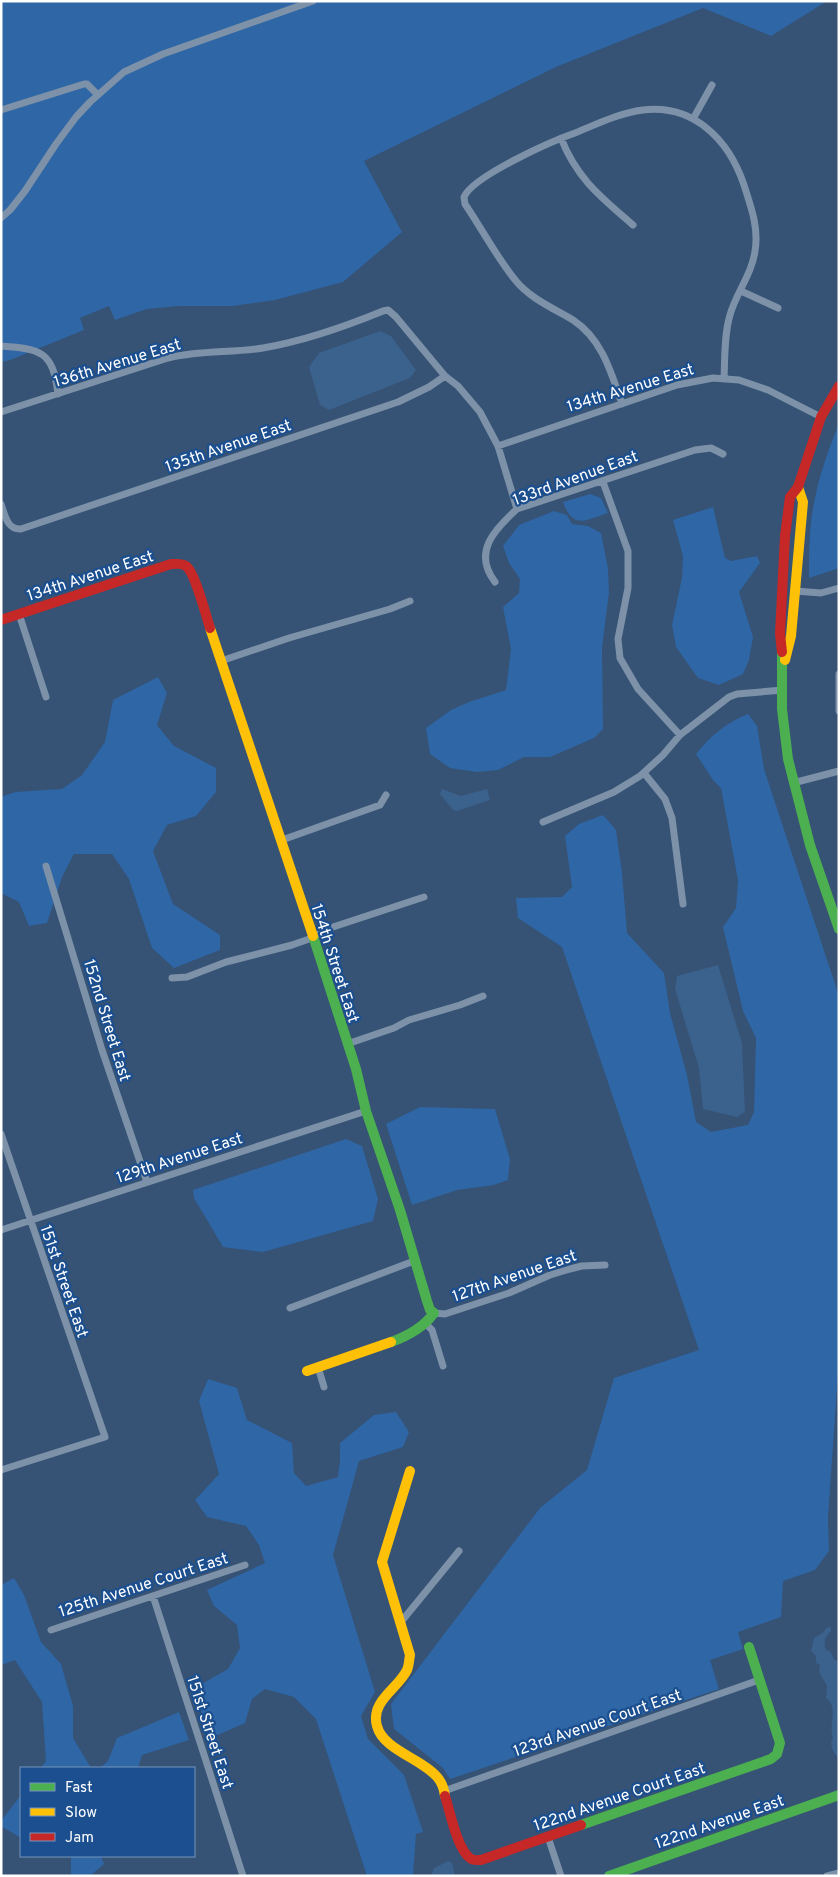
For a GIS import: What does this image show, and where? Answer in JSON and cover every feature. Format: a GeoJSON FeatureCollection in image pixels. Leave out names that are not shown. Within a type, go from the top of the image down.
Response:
{"type":"FeatureCollection","features":[{"type":"Feature","properties":{"kind":"street"},"geometry":{"type":"LineString","coordinates":[[1,218],[25,191],[76,117],[98,94],[124,72],[162,54],[313,1]]}},
{"type":"Feature","properties":{"kind":"street"},"geometry":{"type":"LineString","coordinates":[[1,110],[84,84],[87,84],[98,94]]}},
{"type":"Feature","properties":{"kind":"street"},"geometry":{"type":"LineString","coordinates":[[693,119],[712,85]]}},
{"type":"Feature","properties":{"kind":"street"},"geometry":{"type":"LineString","coordinates":[[622,404],[604,355],[597,344],[573,320],[535,298],[516,282],[465,204],[464,197],[470,189],[501,168],[561,138],[620,115],[643,110],[670,112],[693,119],[707,127],[730,152],[741,175],[755,223],[755,252],[752,264],[730,314],[724,379]]}},
{"type":"Feature","properties":{"kind":"street"},"geometry":{"type":"LineString","coordinates":[[561,138],[569,158],[586,182],[633,226]]}},
{"type":"Feature","properties":{"kind":"street"},"geometry":{"type":"LineString","coordinates":[[741,291],[778,308]]}},
{"type":"Feature","properties":{"kind":"street","name":"136th Avenue East"},"geometry":{"type":"LineString","coordinates":[[1,412],[168,358],[195,353],[255,349],[280,344],[321,334],[388,310],[445,376]]}},
{"type":"Feature","properties":{"kind":"street"},"geometry":{"type":"LineString","coordinates":[[1,346],[30,348],[45,356],[56,376],[58,394]]}},
{"type":"Feature","properties":{"kind":"street"},"geometry":{"type":"LineString","coordinates":[[445,376],[458,386],[488,424],[498,446],[517,509]]}},
{"type":"Feature","properties":{"kind":"street","name":"135th Avenue East"},"geometry":{"type":"LineString","coordinates":[[1,504],[7,521],[14,529],[30,526],[398,402],[430,388],[445,376]]}},
{"type":"Feature","properties":{"kind":"street","name":"134th Avenue East"},"geometry":{"type":"LineString","coordinates":[[498,446],[694,381],[739,380],[768,390],[821,417]]}},
{"type":"Feature","properties":{"kind":"street"},"geometry":{"type":"LineString","coordinates":[[839,386],[821,417],[798,487],[790,497],[785,536],[780,634],[783,668],[784,725],[793,783],[810,845],[839,929]]}},
{"type":"Feature","properties":{"kind":"street","name":"133rd Avenue East"},"geometry":{"type":"LineString","coordinates":[[495,582],[488,573],[486,564],[489,540],[501,524],[517,509],[695,450],[711,448],[723,454]]}},
{"type":"Feature","properties":{"kind":"street"},"geometry":{"type":"LineString","coordinates":[[603,482],[628,551],[628,588],[618,639],[620,658],[638,689],[680,735]]}},
{"type":"Feature","properties":{"kind":"street"},"geometry":{"type":"LineString","coordinates":[[783,668],[791,636],[803,502],[798,487]]}},
{"type":"Feature","properties":{"kind":"street","name":"134th Avenue East"},"geometry":{"type":"LineString","coordinates":[[1,620],[159,568],[178,563],[188,565]]}},
{"type":"Feature","properties":{"kind":"street","name":"154th Street East"},"geometry":{"type":"LineString","coordinates":[[188,565],[282,840],[358,1077],[366,1111],[400,1210],[426,1301],[430,1310],[434,1313]]}},
{"type":"Feature","properties":{"kind":"street"},"geometry":{"type":"LineString","coordinates":[[794,591],[821,593],[839,588]]}},
{"type":"Feature","properties":{"kind":"street"},"geometry":{"type":"LineString","coordinates":[[221,661],[289,638],[390,609],[410,601]]}},
{"type":"Feature","properties":{"kind":"street"},"geometry":{"type":"LineString","coordinates":[[19,614],[46,697]]}},
{"type":"Feature","properties":{"kind":"street"},"geometry":{"type":"LineString","coordinates":[[839,674],[839,711]]}},
{"type":"Feature","properties":{"kind":"street"},"geometry":{"type":"LineString","coordinates":[[543,822],[614,792],[644,773],[680,735],[729,697],[737,694],[783,690]]}},
{"type":"Feature","properties":{"kind":"street"},"geometry":{"type":"LineString","coordinates":[[793,783],[839,771]]}},
{"type":"Feature","properties":{"kind":"street"},"geometry":{"type":"LineString","coordinates":[[644,773],[665,799],[672,818],[683,904]]}},
{"type":"Feature","properties":{"kind":"street"},"geometry":{"type":"LineString","coordinates":[[282,840],[380,805],[386,795]]}},
{"type":"Feature","properties":{"kind":"street","name":"152nd Street East"},"geometry":{"type":"LineString","coordinates":[[46,866],[102,1050],[147,1182]]}},
{"type":"Feature","properties":{"kind":"street"},"geometry":{"type":"LineString","coordinates":[[172,978],[187,977],[226,962],[292,945],[312,938],[330,928],[424,897]]}},
{"type":"Feature","properties":{"kind":"street"},"geometry":{"type":"LineString","coordinates":[[347,1044],[394,1028],[409,1020],[483,996]]}},
{"type":"Feature","properties":{"kind":"street","name":"129th Avenue East"},"geometry":{"type":"LineString","coordinates":[[1,1230],[366,1111]]}},
{"type":"Feature","properties":{"kind":"street","name":"151st Street East"},"geometry":{"type":"LineString","coordinates":[[1,1134],[105,1437],[1,1470]]}},
{"type":"Feature","properties":{"kind":"street"},"geometry":{"type":"LineString","coordinates":[[290,1308],[414,1260]]}},
{"type":"Feature","properties":{"kind":"street","name":"127th Avenue East"},"geometry":{"type":"LineString","coordinates":[[434,1313],[445,1314],[509,1293],[550,1275],[570,1269],[582,1266],[605,1265]]}},
{"type":"Feature","properties":{"kind":"street"},"geometry":{"type":"LineString","coordinates":[[307,1371],[401,1338],[426,1324],[434,1313]]}},
{"type":"Feature","properties":{"kind":"street"},"geometry":{"type":"LineString","coordinates":[[426,1324],[432,1330],[443,1366]]}},
{"type":"Feature","properties":{"kind":"street"},"geometry":{"type":"LineString","coordinates":[[318,1367],[324,1387]]}},
{"type":"Feature","properties":{"kind":"street"},"geometry":{"type":"LineString","coordinates":[[410,1471],[382,1562],[401,1622],[410,1655],[410,1664],[380,1704],[375,1720],[378,1732],[386,1741],[438,1777],[444,1791]]}},
{"type":"Feature","properties":{"kind":"street"},"geometry":{"type":"LineString","coordinates":[[401,1622],[459,1551]]}},
{"type":"Feature","properties":{"kind":"street","name":"125th Avenue Court East"},"geometry":{"type":"LineString","coordinates":[[51,1630],[245,1565]]}},
{"type":"Feature","properties":{"kind":"street","name":"151st Street East"},"geometry":{"type":"LineString","coordinates":[[153,1596],[243,1876]]}},
{"type":"Feature","properties":{"kind":"street"},"geometry":{"type":"LineString","coordinates":[[749,1647],[759,1680]]}},
{"type":"Feature","properties":{"kind":"street","name":"123rd Avenue Court East"},"geometry":{"type":"LineString","coordinates":[[444,1791],[759,1680]]}},
{"type":"Feature","properties":{"kind":"street","name":"122nd Avenue Court East"},"geometry":{"type":"LineString","coordinates":[[444,1791],[462,1850],[469,1858],[476,1861],[764,1762],[777,1754],[780,1743],[759,1680]]}},
{"type":"Feature","properties":{"kind":"street","name":"122nd Avenue East"},"geometry":{"type":"LineString","coordinates":[[609,1876],[839,1795]]}},
{"type":"Feature","properties":{"kind":"street"},"geometry":{"type":"LineString","coordinates":[[548,1837],[561,1876]]}},
{"type":"Feature","properties":{"kind":"street"},"geometry":{"type":"LineString","coordinates":[[827,1876],[839,1873]]}},
{"type":"Feature","properties":{"kind":"shaded area"},"geometry":{"type":"Polygon","coordinates":[[[1,1],[827,1],[771,36],[703,8],[556,67],[364,161],[402,232],[343,282],[275,300],[232,306],[179,306],[147,309],[115,320],[109,306],[80,318],[84,330],[1,362],[1,1]]]}},
{"type":"Feature","properties":{"kind":"shaded area"},"geometry":{"type":"Polygon","coordinates":[[[380,331],[391,336],[416,370],[410,378],[329,410],[320,405],[309,367],[319,353],[380,331]]]}},
{"type":"Feature","properties":{"kind":"shaded area"},"geometry":{"type":"Polygon","coordinates":[[[839,424],[839,568],[809,578],[813,508],[822,470],[839,424]]]}},
{"type":"Feature","properties":{"kind":"shaded area"},"geometry":{"type":"Polygon","coordinates":[[[590,494],[601,498],[608,513],[581,521],[571,517],[563,502],[590,494]]]}},
{"type":"Feature","properties":{"kind":"shaded area"},"geometry":{"type":"Polygon","coordinates":[[[713,507],[725,558],[731,561],[757,556],[760,563],[739,592],[753,637],[749,660],[743,674],[719,685],[698,678],[676,647],[672,625],[682,578],[683,556],[673,520],[713,507]]]}},
{"type":"Feature","properties":{"kind":"shaded area"},"geometry":{"type":"Polygon","coordinates":[[[554,511],[567,515],[572,524],[588,526],[601,533],[608,568],[609,592],[602,648],[603,729],[594,738],[550,757],[524,757],[498,770],[477,772],[450,768],[430,754],[426,728],[451,710],[506,690],[511,649],[503,607],[519,593],[520,579],[509,563],[503,546],[519,525],[554,511]]]}},
{"type":"Feature","properties":{"kind":"shaded area"},"geometry":{"type":"Polygon","coordinates":[[[158,677],[167,693],[157,725],[174,746],[216,768],[216,792],[196,816],[167,825],[153,851],[173,904],[220,935],[220,950],[174,968],[152,948],[129,879],[112,854],[74,854],[62,877],[47,923],[29,926],[19,902],[1,893],[1,797],[15,792],[62,789],[82,775],[105,742],[113,700],[158,677]]]}},
{"type":"Feature","properties":{"kind":"shaded area"},"geometry":{"type":"Polygon","coordinates":[[[748,714],[757,726],[764,769],[839,996],[839,1358],[828,1518],[829,1551],[815,1570],[783,1581],[781,1617],[738,1632],[743,1649],[710,1660],[719,1689],[450,1779],[443,1768],[394,1729],[391,1704],[540,1508],[587,1470],[614,1378],[699,1350],[562,947],[518,918],[516,898],[562,897],[572,887],[565,836],[579,824],[603,815],[616,830],[627,933],[664,973],[670,1013],[687,1075],[696,1122],[711,1132],[748,1125],[754,1112],[756,1038],[743,1011],[723,927],[736,908],[738,880],[721,788],[713,780],[696,754],[719,731],[748,714]]]}},
{"type":"Feature","properties":{"kind":"shaded area"},"geometry":{"type":"Polygon","coordinates":[[[442,789],[461,796],[487,789],[490,800],[457,811],[453,810],[440,794],[442,789]]]}},
{"type":"Feature","properties":{"kind":"shaded area"},"geometry":{"type":"Polygon","coordinates":[[[718,965],[742,1043],[745,1112],[737,1117],[703,1109],[699,1068],[675,989],[677,976],[718,965]]]}},
{"type":"Feature","properties":{"kind":"shaded area"},"geometry":{"type":"Polygon","coordinates":[[[420,1107],[495,1109],[510,1159],[508,1180],[494,1185],[457,1190],[412,1205],[386,1124],[420,1107]]]}},
{"type":"Feature","properties":{"kind":"shaded area"},"geometry":{"type":"Polygon","coordinates":[[[346,1139],[362,1146],[378,1199],[373,1221],[263,1252],[223,1247],[194,1198],[193,1190],[346,1139]]]}},
{"type":"Feature","properties":{"kind":"shaded area"},"geometry":{"type":"Polygon","coordinates":[[[208,1379],[237,1388],[247,1420],[292,1443],[294,1473],[306,1486],[338,1477],[340,1443],[374,1415],[396,1412],[409,1432],[403,1447],[359,1461],[333,1555],[375,1692],[361,1716],[368,1739],[404,1775],[423,1832],[416,1834],[413,1876],[367,1876],[316,1719],[294,1697],[265,1689],[252,1699],[245,1723],[211,1738],[193,1689],[228,1669],[240,1648],[237,1625],[214,1606],[207,1590],[265,1563],[259,1545],[246,1526],[207,1517],[195,1500],[219,1474],[199,1401],[208,1379]]]}},
{"type":"Feature","properties":{"kind":"shaded area"},"geometry":{"type":"Polygon","coordinates":[[[14,1578],[24,1595],[41,1642],[61,1664],[73,1706],[73,1738],[90,1767],[42,1767],[46,1761],[42,1702],[15,1660],[1,1665],[1,1585],[14,1578]]]}},
{"type":"Feature","properties":{"kind":"shaded area"},"geometry":{"type":"Polygon","coordinates":[[[831,1627],[825,1644],[826,1650],[830,1651],[834,1659],[839,1662],[839,1760],[832,1749],[833,1711],[830,1702],[826,1698],[827,1686],[819,1672],[820,1665],[816,1663],[816,1656],[811,1651],[814,1638],[824,1632],[826,1628],[831,1627]]]}},
{"type":"Feature","properties":{"kind":"shaded area"},"geometry":{"type":"Polygon","coordinates":[[[179,1712],[189,1740],[142,1755],[138,1767],[101,1767],[108,1761],[117,1738],[179,1712]]]}},
{"type":"Feature","properties":{"kind":"shaded area"},"geometry":{"type":"Polygon","coordinates":[[[20,1796],[20,1837],[1,1826],[1,1821],[20,1796]]]}},
{"type":"Feature","properties":{"kind":"shaded area"},"geometry":{"type":"Polygon","coordinates":[[[71,1857],[101,1857],[104,1864],[90,1876],[75,1876],[71,1874],[71,1857]]]}},
{"type":"Feature","properties":{"kind":"shaded area"},"geometry":{"type":"Polygon","coordinates":[[[448,1861],[452,1863],[455,1876],[431,1876],[434,1868],[448,1861]]]}},
{"type":"Feature","properties":{"kind":"traffic: fast"},"geometry":{"type":"LineString","coordinates":[[782,652],[782,709],[788,759],[810,845],[839,929]]}},
{"type":"Feature","properties":{"kind":"traffic: fast"},"geometry":{"type":"LineString","coordinates":[[313,936],[356,1069],[366,1111],[400,1210],[430,1310],[434,1313],[415,1331],[391,1342]]}},
{"type":"Feature","properties":{"kind":"traffic: fast"},"geometry":{"type":"LineString","coordinates":[[581,1825],[771,1759],[777,1754],[780,1743],[749,1647]]}},
{"type":"Feature","properties":{"kind":"traffic: fast"},"geometry":{"type":"LineString","coordinates":[[609,1876],[839,1795]]}},
{"type":"Feature","properties":{"kind":"traffic: slow"},"geometry":{"type":"LineString","coordinates":[[785,660],[791,636],[803,502],[798,487]]}},
{"type":"Feature","properties":{"kind":"traffic: slow"},"geometry":{"type":"LineString","coordinates":[[210,628],[313,936]]}},
{"type":"Feature","properties":{"kind":"traffic: slow"},"geometry":{"type":"LineString","coordinates":[[307,1371],[391,1342]]}},
{"type":"Feature","properties":{"kind":"traffic: slow"},"geometry":{"type":"LineString","coordinates":[[410,1471],[382,1562],[410,1655],[409,1665],[403,1677],[381,1702],[377,1709],[376,1717],[377,1726],[387,1742],[431,1771],[441,1782],[445,1796]]}},
{"type":"Feature","properties":{"kind":"traffic: jam"},"geometry":{"type":"LineString","coordinates":[[782,652],[780,634],[785,536],[790,497],[798,487],[821,417],[839,386]]}},
{"type":"Feature","properties":{"kind":"traffic: jam"},"geometry":{"type":"LineString","coordinates":[[1,620],[171,564],[183,564],[193,577],[210,628]]}},
{"type":"Feature","properties":{"kind":"traffic: jam"},"geometry":{"type":"LineString","coordinates":[[445,1796],[461,1847],[474,1860],[481,1860],[581,1825]]}}]}
